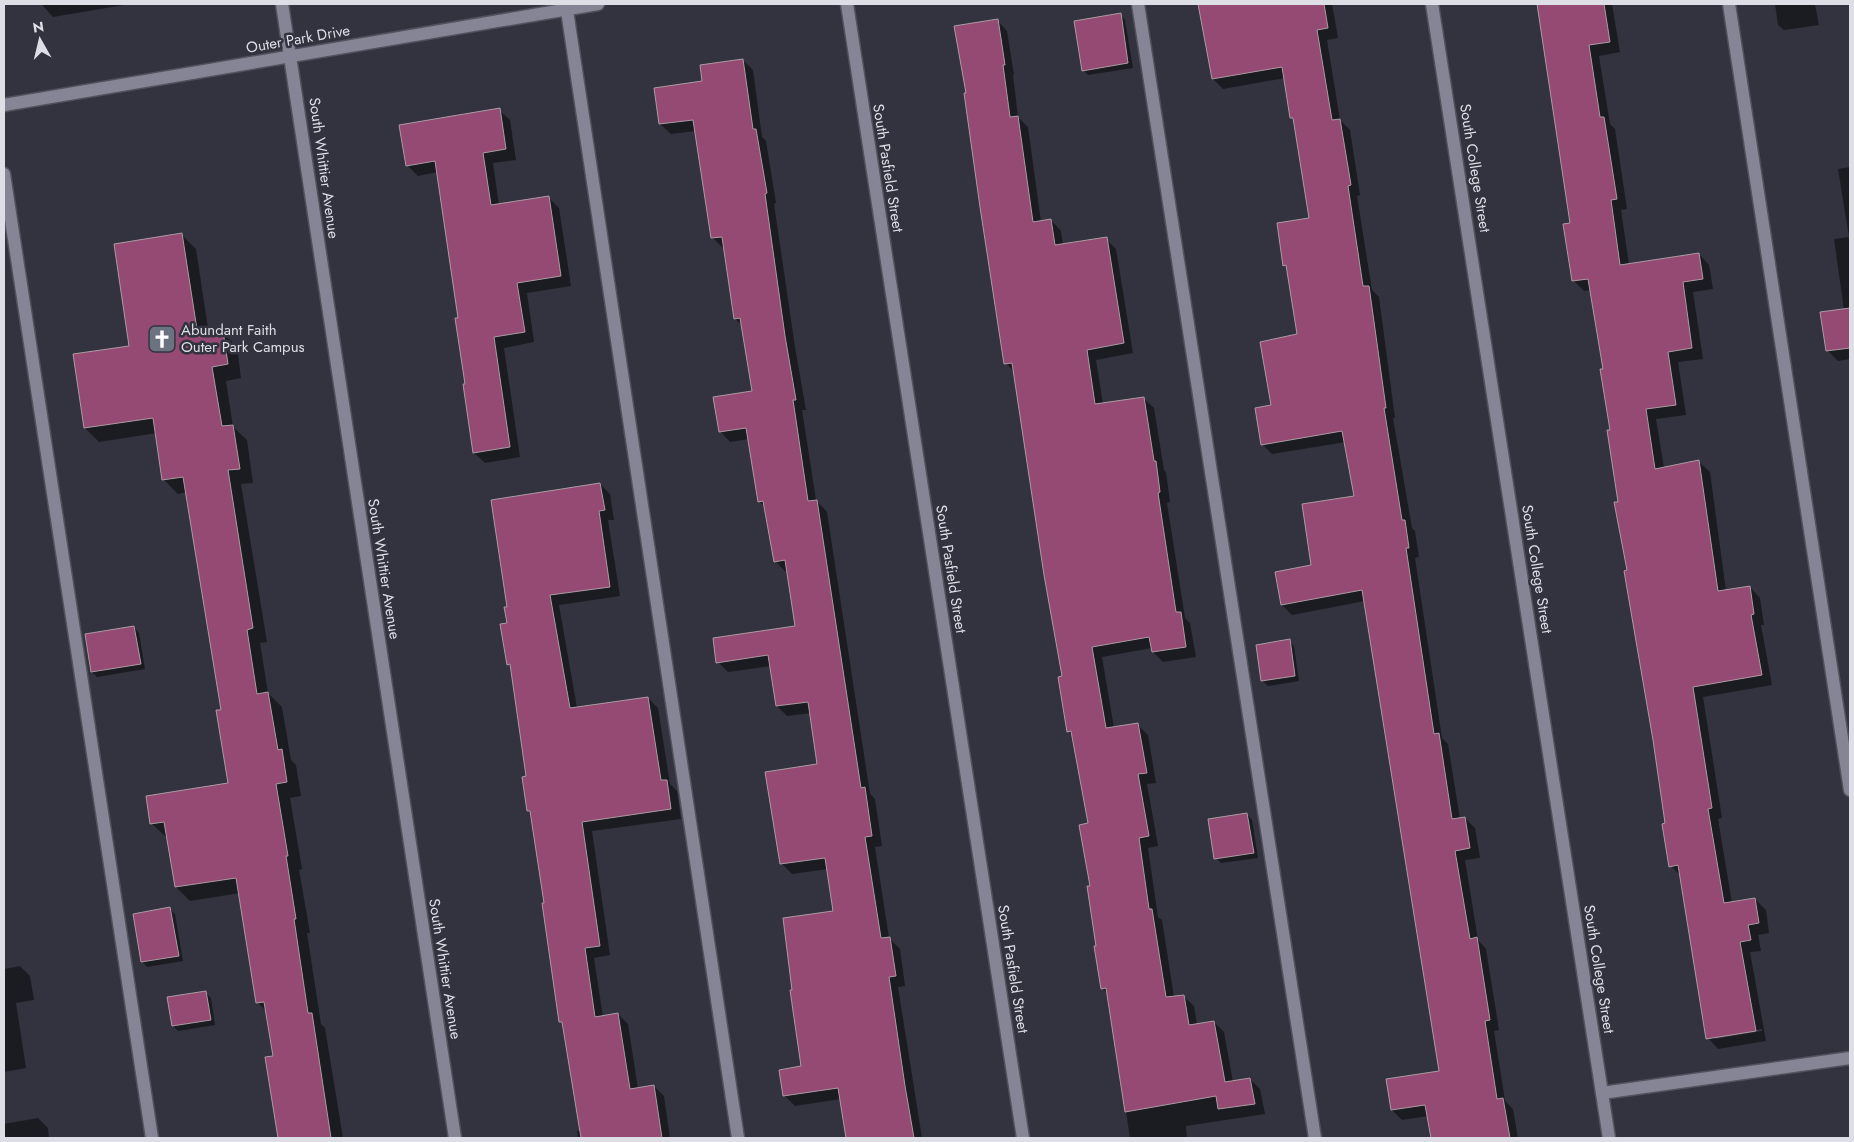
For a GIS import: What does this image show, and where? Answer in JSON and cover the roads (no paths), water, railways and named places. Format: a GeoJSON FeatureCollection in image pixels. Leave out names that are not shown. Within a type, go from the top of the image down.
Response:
{"type":"FeatureCollection","features":[{"type":"Feature","properties":{"kind":"street","name":"South Whittier Avenue"},"geometry":{"type":"LineString","coordinates":[[282,4],[292,56],[454,1138]]}},
{"type":"Feature","properties":{"kind":"street","name":"Outer Park Drive"},"geometry":{"type":"LineString","coordinates":[[4,104],[292,56],[567,6],[598,4]]}},
{"type":"Feature","properties":{"kind":"street","name":"South Pasfield Street"},"geometry":{"type":"LineString","coordinates":[[847,4],[1023,1138]]}},
{"type":"Feature","properties":{"kind":"street"},"geometry":{"type":"LineString","coordinates":[[1138,4],[1315,1138]]}},
{"type":"Feature","properties":{"kind":"street","name":"South College Street"},"geometry":{"type":"LineString","coordinates":[[1432,4],[1609,1138]]}},
{"type":"Feature","properties":{"kind":"street"},"geometry":{"type":"LineString","coordinates":[[1729,4],[1850,790]]}},
{"type":"Feature","properties":{"kind":"street"},"geometry":{"type":"LineString","coordinates":[[567,6],[738,1138]]}},
{"type":"Feature","properties":{"kind":"street"},"geometry":{"type":"LineString","coordinates":[[4,174],[152,1138]]}},
{"type":"Feature","properties":{"kind":"street"},"geometry":{"type":"LineString","coordinates":[[1602,1094],[1850,1058]]}},
{"type":"Feature","properties":{"kind":"place","name":"Abundant Faith Outer Park Campus"},"geometry":{"type":"Point","coordinates":[162,339]}}]}
